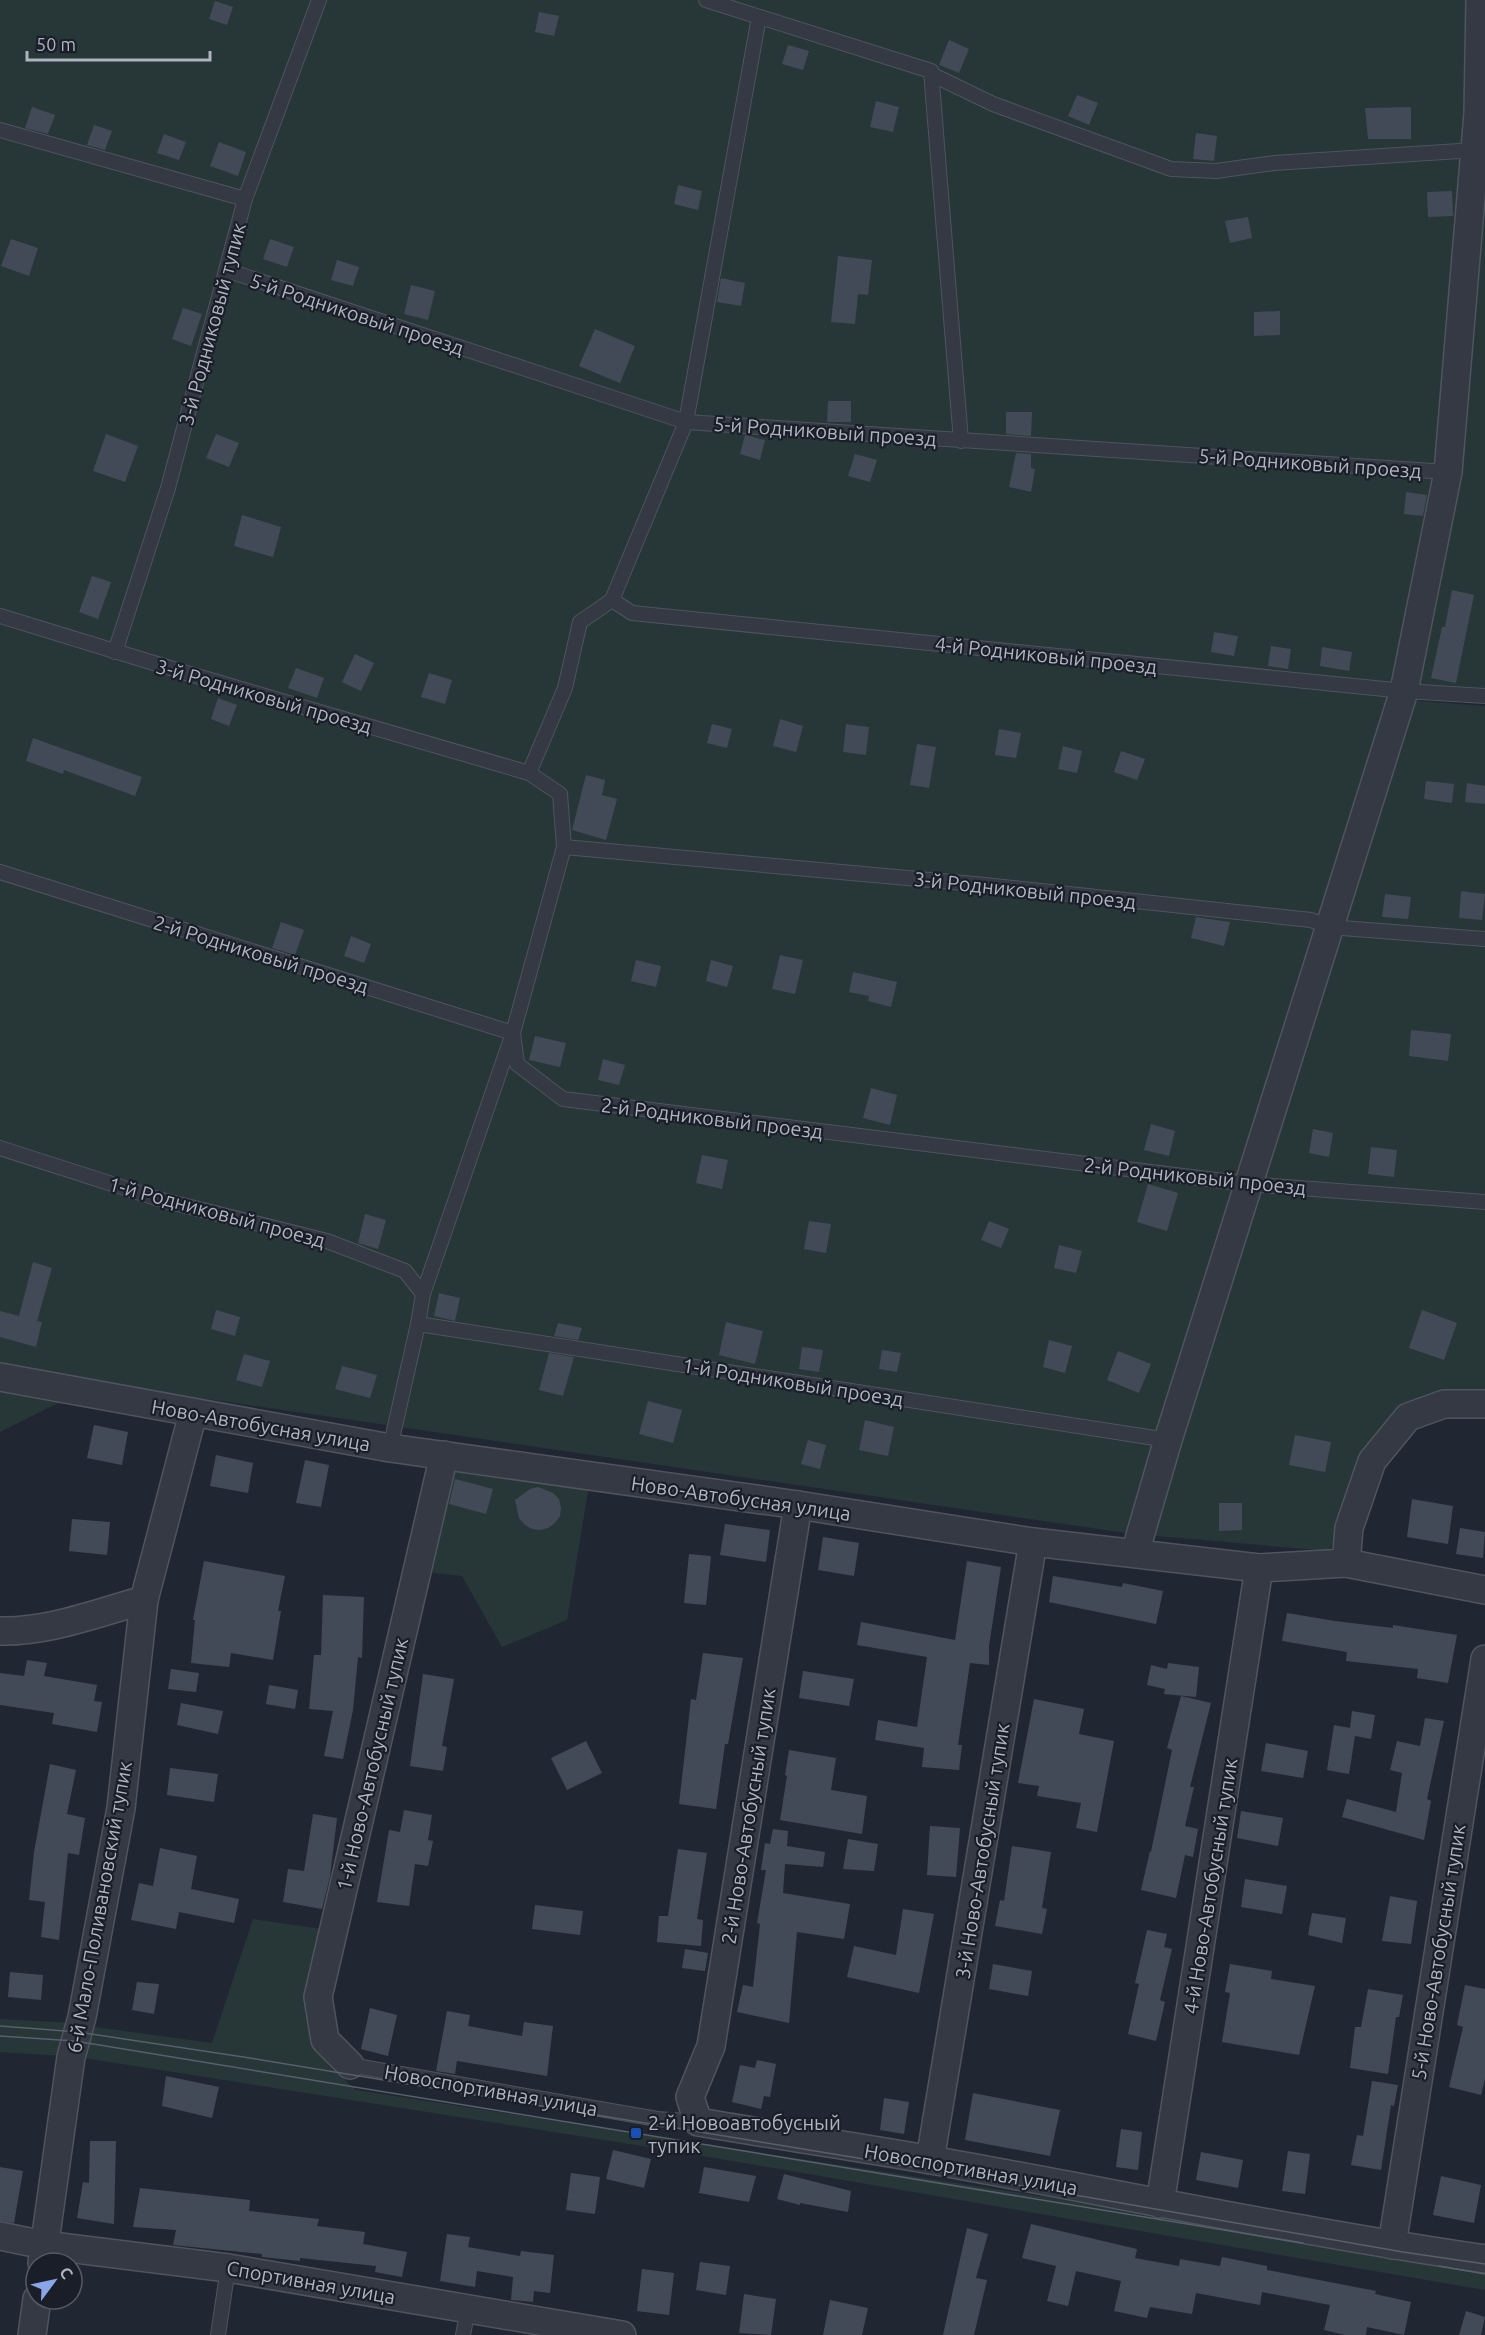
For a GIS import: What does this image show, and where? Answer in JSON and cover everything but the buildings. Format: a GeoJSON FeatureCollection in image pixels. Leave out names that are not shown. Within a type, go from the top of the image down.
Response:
{"type":"FeatureCollection","features":[{"type":"Feature","properties":{"kind":"street"},"geometry":{"type":"LineString","coordinates":[[1135,1553],[1168,1440],[1404,691],[1448,472],[1475,150],[1482,113],[1480,0]]}},
{"type":"Feature","properties":{"kind":"street","name":"Ново-Автобусная улица"},"geometry":{"type":"LineString","coordinates":[[0,1377],[390,1448],[798,1505],[1033,1542],[1259,1568],[1346,1563],[1485,1590]]}},
{"type":"Feature","properties":{"kind":"street"},"geometry":{"type":"LineString","coordinates":[[1346,1563],[1349,1528],[1372,1461],[1407,1417],[1444,1404],[1485,1404]]}},
{"type":"Feature","properties":{"kind":"street","name":"6-й Мало-Поливановский тупик"},"geometry":{"type":"LineString","coordinates":[[43,2251],[71,2057],[82,2016],[121,1808],[144,1600],[193,1413]]}},
{"type":"Feature","properties":{"kind":"street","name":"1-й Ново-Автобусный тупик"},"geometry":{"type":"LineString","coordinates":[[350,2065],[325,2040],[318,1997],[444,1455]]}},
{"type":"Feature","properties":{"kind":"street","name":"2-й Ново-Автобусный тупик"},"geometry":{"type":"LineString","coordinates":[[698,2122],[690,2097],[711,2046],[798,1505]]}},
{"type":"Feature","properties":{"kind":"street","name":"3-й Ново-Автобусный тупик"},"geometry":{"type":"LineString","coordinates":[[930,2160],[1033,1542]]}},
{"type":"Feature","properties":{"kind":"street","name":"4-й Ново-Автобусный тупик"},"geometry":{"type":"LineString","coordinates":[[1160,2204],[1259,1568]]}},
{"type":"Feature","properties":{"kind":"street"},"geometry":{"type":"LineString","coordinates":[[0,1631],[21,1631],[63,1623],[144,1600]]}},
{"type":"Feature","properties":{"kind":"street","name":"5-й Ново-Автобусный тупик"},"geometry":{"type":"LineString","coordinates":[[1392,2245],[1485,1659]]}},
{"type":"Feature","properties":{"kind":"street","name":"Новоспортивная улица"},"geometry":{"type":"LineString","coordinates":[[698,2122],[930,2160],[1160,2204],[1485,2259]]}},
{"type":"Feature","properties":{"kind":"street","name":"Спортивная улица"},"geometry":{"type":"LineString","coordinates":[[0,2236],[36,2251]]}},
{"type":"Feature","properties":{"kind":"street","name":"Спортивная улица"},"geometry":{"type":"LineString","coordinates":[[84,2257],[228,2268],[622,2335]]}},
{"type":"Feature","properties":{"kind":"street"},"geometry":{"type":"LineString","coordinates":[[32,2335],[35,2311]]}},
{"type":"Feature","properties":{"kind":"lane","name":"3-й Родниковый тупик"},"geometry":{"type":"LineString","coordinates":[[115,652],[168,488],[245,199],[319,0]]}},
{"type":"Feature","properties":{"kind":"lane"},"geometry":{"type":"LineString","coordinates":[[705,0],[931,71],[931,74],[993,104],[1171,169],[1216,171],[1274,163],[1475,150]]}},
{"type":"Feature","properties":{"kind":"lane"},"geometry":{"type":"LineString","coordinates":[[529,773],[565,687],[580,622],[612,600],[686,422],[759,17]]}},
{"type":"Feature","properties":{"kind":"lane"},"geometry":{"type":"LineString","coordinates":[[931,74],[961,441]]}},
{"type":"Feature","properties":{"kind":"lane"},"geometry":{"type":"LineString","coordinates":[[0,130],[245,199]]}},
{"type":"Feature","properties":{"kind":"lane","name":"5-й Родниковый проезд"},"geometry":{"type":"LineString","coordinates":[[226,270],[686,422],[1448,472]]}},
{"type":"Feature","properties":{"kind":"lane","name":"4-й Родниковый проезд"},"geometry":{"type":"LineString","coordinates":[[612,600],[632,613],[1404,691],[1485,696]]}},
{"type":"Feature","properties":{"kind":"lane","name":"3-й Родниковый проезд"},"geometry":{"type":"LineString","coordinates":[[0,616],[529,773],[560,794],[564,847],[985,885],[1311,920],[1329,927],[1485,939]]}},
{"type":"Feature","properties":{"kind":"lane"},"geometry":{"type":"LineString","coordinates":[[390,1448],[423,1294],[513,1033],[564,847]]}},
{"type":"Feature","properties":{"kind":"lane","name":"2-й Родниковый проезд"},"geometry":{"type":"LineString","coordinates":[[0,872],[513,1033],[517,1064],[563,1099],[1248,1184],[1485,1202]]}},
{"type":"Feature","properties":{"kind":"lane","name":"1-й Родниковый проезд"},"geometry":{"type":"LineString","coordinates":[[0,1148],[162,1200],[327,1240],[405,1270],[423,1294]]}},
{"type":"Feature","properties":{"kind":"lane","name":"1-й Родниковый проезд"},"geometry":{"type":"LineString","coordinates":[[418,1324],[1168,1440]]}},
{"type":"Feature","properties":{"kind":"lane","name":"Новоспортивная улица"},"geometry":{"type":"LineString","coordinates":[[350,2065],[657,2119],[698,2122]]}},
{"type":"Feature","properties":{"kind":"lane"},"geometry":{"type":"LineString","coordinates":[[218,2335],[228,2268]]}},
{"type":"Feature","properties":{"kind":"lane"},"geometry":{"type":"LineString","coordinates":[[463,2335],[468,2309]]}},
{"type":"Feature","properties":{"kind":"shaded area"},"geometry":{"type":"Polygon","coordinates":[[[0,0],[1472,0],[1443,473],[1394,699],[1485,706],[1485,1393],[1448,1391],[1397,1409],[1329,1551],[1133,1534],[194,1397],[0,1362],[0,0]]]}},
{"type":"Feature","properties":{"kind":"shaded area"},"geometry":{"type":"Polygon","coordinates":[[[1485,170],[1485,690],[1416,684],[1485,170]]]}},
{"type":"Feature","properties":{"kind":"shaded area"},"geometry":{"type":"Polygon","coordinates":[[[0,1386],[83,1400],[56,1404],[0,1432],[0,1386]]]}},
{"type":"Feature","properties":{"kind":"shaded area"},"geometry":{"type":"Polygon","coordinates":[[[457,1468],[589,1485],[567,1620],[502,1647],[462,1576],[425,1572],[451,1473],[457,1468]]]}},
{"type":"Feature","properties":{"kind":"shaded area"},"geometry":{"type":"Polygon","coordinates":[[[253,1919],[329,1930],[315,2042],[328,2065],[356,2090],[1485,2265],[1485,2290],[668,2150],[78,2057],[88,2026],[212,2043],[253,1919]]]}},
{"type":"Feature","properties":{"kind":"shaded area"},"geometry":{"type":"Polygon","coordinates":[[[0,2019],[71,2023],[63,2056],[0,2052],[0,2019]]]}},
{"type":"Feature","properties":{"kind":"tram line"},"geometry":{"type":"LineString","coordinates":[[0,2026],[78,2032],[250,2058],[1485,2264]]}},
{"type":"Feature","properties":{"kind":"tram line"},"geometry":{"type":"LineString","coordinates":[[0,2036],[75,2041],[1303,2243]]}},
{"type":"Feature","properties":{"kind":"tram line"},"geometry":{"type":"LineString","coordinates":[[1439,2266],[1485,2274]]}},
{"type":"Feature","properties":{"kind":"place","name":"2-й Новоавтобусный тупик"},"geometry":{"type":"Point","coordinates":[636,2133]}}]}
